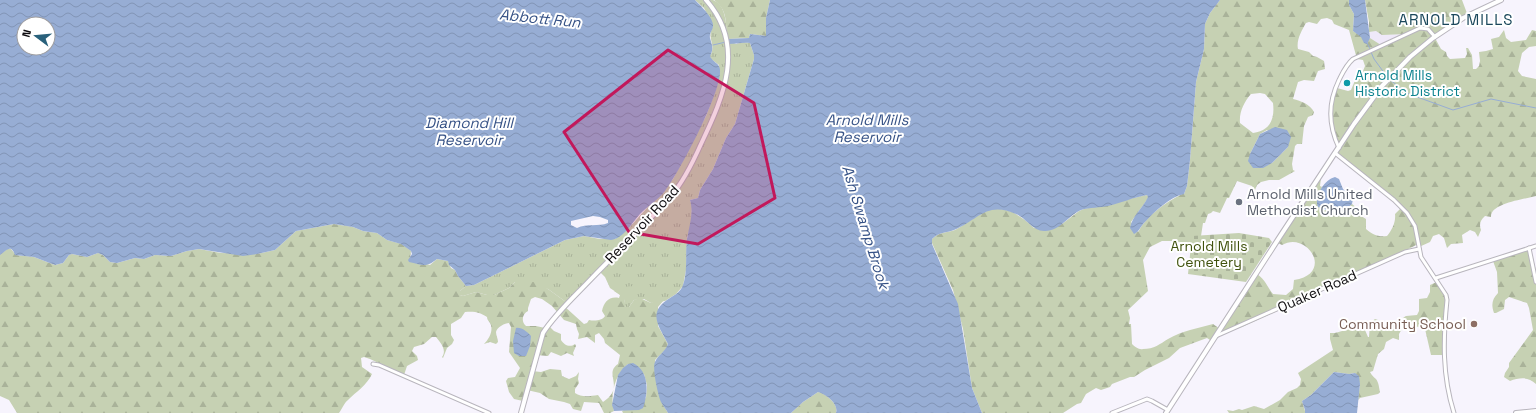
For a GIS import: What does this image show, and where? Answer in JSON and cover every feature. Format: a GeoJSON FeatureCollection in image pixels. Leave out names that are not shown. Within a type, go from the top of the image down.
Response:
{"type":"FeatureCollection","features":[{"type":"Feature","properties":{"kind":"main road","name":"Reservoir Road"},"geometry":{"type":"LineString","coordinates":[[521,413],[543,334],[549,323],[569,300],[672,195],[688,170],[712,121],[723,91],[728,64],[728,46],[719,18],[706,0]]}},
{"type":"Feature","properties":{"kind":"main road"},"geometry":{"type":"LineString","coordinates":[[1167,412],[1335,153],[1386,81],[1410,57],[1435,37],[1463,18],[1501,0]]}},
{"type":"Feature","properties":{"kind":"main road"},"geometry":{"type":"LineString","coordinates":[[1516,413],[1536,411]]}},
{"type":"Feature","properties":{"kind":"street"},"geometry":{"type":"LineString","coordinates":[[1339,148],[1333,136],[1330,113],[1332,98],[1336,87],[1348,64],[1353,59],[1420,28],[1428,29],[1435,37]]}},
{"type":"Feature","properties":{"kind":"street"},"geometry":{"type":"LineString","coordinates":[[1335,153],[1407,212],[1415,226],[1419,249],[1427,268],[1444,290],[1447,300],[1444,334],[1445,374],[1454,413]]}},
{"type":"Feature","properties":{"kind":"street"},"geometry":{"type":"LineString","coordinates":[[1436,278],[1536,246]]}},
{"type":"Feature","properties":{"kind":"street"},"geometry":{"type":"LineString","coordinates":[[1529,248],[1536,282]]}},
{"type":"Feature","properties":{"kind":"street","name":"Quaker Road"},"geometry":{"type":"LineString","coordinates":[[1216,336],[1405,252],[1419,249]]}},
{"type":"Feature","properties":{"kind":"street"},"geometry":{"type":"LineString","coordinates":[[373,364],[379,365],[489,413]]}},
{"type":"Feature","properties":{"kind":"street"},"geometry":{"type":"LineString","coordinates":[[1112,413],[1147,400],[1160,405],[1167,412]]}},
{"type":"Feature","properties":{"kind":"highlighted area"},"geometry":{"type":"Polygon","coordinates":[[[668,50],[754,103],[775,198],[698,244],[629,232],[564,132],[668,50]]]}},
{"type":"Feature","properties":{"kind":"shaded area"},"geometry":{"type":"Polygon","coordinates":[[[1376,31],[1382,35],[1407,34],[1381,45],[1370,38],[1369,32],[1376,31]]]}},
{"type":"Feature","properties":{"kind":"green space"},"geometry":{"type":"Polygon","coordinates":[[[695,0],[715,1],[718,3],[723,10],[728,40],[736,44],[744,42],[750,43],[754,59],[735,124],[726,138],[713,169],[700,190],[698,198],[690,200],[692,206],[691,224],[687,238],[686,270],[683,286],[676,294],[665,301],[651,303],[644,299],[634,300],[629,307],[624,305],[625,298],[610,288],[605,277],[599,271],[566,302],[548,289],[515,282],[509,288],[494,295],[476,292],[463,296],[460,295],[460,291],[466,286],[474,285],[565,240],[584,236],[600,239],[615,239],[628,229],[673,179],[706,116],[719,79],[719,65],[711,59],[710,56],[712,52],[711,31],[713,26],[704,8],[695,0]]]}},
{"type":"Feature","properties":{"kind":"green space"},"geometry":{"type":"Polygon","coordinates":[[[706,0],[714,0],[711,5],[706,0]]]}},
{"type":"Feature","properties":{"kind":"green space"},"geometry":{"type":"Polygon","coordinates":[[[714,0],[770,0],[766,18],[766,36],[750,34],[749,38],[728,39],[726,19],[722,9],[714,0]]]}},
{"type":"Feature","properties":{"kind":"green space"},"geometry":{"type":"Polygon","coordinates":[[[1220,0],[1349,0],[1349,5],[1354,14],[1353,31],[1368,40],[1370,38],[1381,45],[1407,34],[1382,35],[1376,31],[1369,32],[1369,22],[1365,0],[1462,0],[1468,16],[1435,38],[1441,49],[1446,52],[1450,59],[1465,58],[1467,54],[1466,48],[1468,48],[1472,55],[1473,69],[1476,69],[1479,66],[1479,52],[1493,49],[1491,39],[1499,37],[1504,30],[1506,38],[1511,42],[1526,40],[1532,30],[1536,31],[1536,46],[1529,47],[1522,53],[1518,71],[1522,76],[1536,79],[1536,196],[1509,202],[1496,208],[1492,212],[1491,217],[1485,216],[1482,219],[1480,223],[1481,230],[1478,237],[1475,232],[1470,230],[1462,235],[1463,243],[1451,244],[1447,248],[1444,238],[1439,234],[1433,236],[1430,242],[1419,247],[1418,244],[1374,267],[1242,327],[1218,335],[1213,342],[1207,338],[1180,348],[1169,358],[1134,377],[1130,377],[1112,384],[1110,387],[1101,390],[1096,388],[1086,394],[1081,403],[1063,413],[982,413],[972,388],[963,329],[953,290],[932,243],[932,239],[940,234],[955,230],[980,214],[991,210],[998,209],[1011,212],[1034,228],[1062,224],[1084,209],[1147,195],[1149,197],[1131,222],[1138,232],[1146,220],[1163,205],[1184,194],[1187,186],[1196,82],[1204,49],[1205,24],[1210,13],[1220,0]],[[1327,18],[1321,19],[1317,24],[1309,22],[1306,23],[1298,42],[1298,49],[1309,52],[1313,56],[1324,61],[1325,69],[1318,71],[1314,81],[1304,80],[1298,82],[1293,99],[1308,105],[1314,112],[1313,115],[1308,117],[1304,126],[1302,144],[1297,144],[1295,146],[1292,164],[1293,170],[1295,171],[1279,180],[1261,182],[1257,185],[1255,190],[1252,186],[1237,181],[1220,213],[1213,211],[1208,214],[1205,223],[1203,223],[1201,236],[1193,248],[1176,241],[1162,241],[1150,247],[1143,260],[1148,291],[1128,310],[1130,318],[1129,324],[1131,324],[1132,344],[1137,348],[1147,349],[1154,347],[1179,334],[1213,324],[1220,329],[1257,274],[1273,294],[1286,295],[1293,289],[1294,280],[1306,276],[1313,270],[1315,262],[1313,255],[1308,248],[1300,243],[1291,242],[1282,245],[1278,243],[1321,178],[1320,186],[1322,187],[1317,201],[1324,210],[1332,210],[1341,214],[1352,204],[1357,208],[1358,214],[1366,219],[1366,229],[1371,233],[1378,236],[1387,236],[1392,229],[1395,214],[1402,207],[1335,155],[1340,148],[1332,131],[1332,100],[1337,88],[1348,91],[1351,90],[1356,78],[1363,71],[1365,66],[1363,60],[1357,59],[1349,30],[1334,24],[1332,20],[1327,18]],[[1251,94],[1246,100],[1240,115],[1240,123],[1253,133],[1264,130],[1270,123],[1273,114],[1273,103],[1265,94],[1251,94]],[[1267,130],[1260,134],[1250,154],[1272,163],[1288,147],[1267,130]]]}},
{"type":"Feature","properties":{"kind":"green space"},"geometry":{"type":"Polygon","coordinates":[[[334,224],[377,233],[387,240],[402,244],[411,251],[410,259],[430,265],[437,259],[448,261],[451,268],[455,270],[466,286],[460,291],[460,295],[463,296],[476,292],[494,295],[509,288],[515,282],[535,282],[566,302],[564,306],[584,324],[589,320],[604,318],[605,316],[602,311],[606,302],[612,298],[619,298],[620,295],[614,291],[625,287],[632,286],[625,299],[626,307],[629,307],[634,300],[640,298],[651,303],[664,300],[658,307],[658,326],[668,344],[666,349],[655,360],[662,403],[668,413],[623,413],[622,411],[646,398],[647,385],[644,374],[628,364],[616,380],[613,392],[614,411],[610,413],[604,413],[599,403],[584,402],[581,411],[573,409],[570,404],[549,399],[540,393],[527,390],[523,401],[514,399],[509,392],[506,381],[508,378],[515,377],[520,368],[509,352],[511,327],[509,323],[507,323],[498,328],[496,332],[498,342],[496,344],[490,342],[484,344],[488,340],[490,334],[490,323],[487,317],[479,313],[471,312],[465,312],[461,318],[451,324],[451,335],[454,340],[447,348],[443,358],[443,347],[436,337],[432,337],[424,344],[414,347],[412,351],[417,356],[418,360],[407,366],[404,375],[370,359],[364,357],[361,358],[362,367],[372,374],[364,385],[345,403],[339,413],[17,413],[9,400],[0,396],[0,255],[7,249],[11,249],[16,255],[34,257],[55,265],[63,263],[69,255],[72,254],[87,257],[98,253],[103,255],[110,262],[117,263],[135,258],[144,259],[155,255],[171,256],[199,249],[221,253],[257,254],[275,250],[296,231],[334,224]],[[535,297],[531,299],[528,311],[523,316],[524,324],[526,326],[545,328],[548,325],[554,331],[561,334],[561,340],[564,343],[569,346],[575,344],[576,346],[573,353],[574,356],[567,353],[561,356],[551,352],[548,356],[536,355],[532,371],[541,372],[550,369],[561,370],[562,376],[569,379],[576,376],[579,372],[579,383],[575,389],[575,393],[583,396],[598,395],[603,402],[613,391],[613,372],[614,368],[618,364],[620,355],[605,343],[604,339],[599,333],[595,335],[595,343],[587,337],[578,339],[579,334],[576,324],[564,320],[552,306],[542,299],[535,297]]]}},
{"type":"Feature","properties":{"kind":"green space","name":"Arnold Mills Cemetery"},"geometry":{"type":"Polygon","coordinates":[[[1239,233],[1269,238],[1272,242],[1246,282],[1188,274],[1192,236],[1239,233]]]}},
{"type":"Feature","properties":{"kind":"green space"},"geometry":{"type":"Polygon","coordinates":[[[1529,250],[1533,258],[1536,271],[1536,384],[1527,379],[1510,381],[1504,377],[1509,367],[1509,363],[1533,330],[1527,303],[1509,297],[1505,300],[1504,309],[1496,313],[1494,313],[1492,305],[1494,298],[1498,293],[1497,272],[1493,261],[1529,250]]]}},
{"type":"Feature","properties":{"kind":"green space"},"geometry":{"type":"Polygon","coordinates":[[[1439,281],[1447,295],[1446,355],[1431,355],[1423,326],[1402,329],[1399,334],[1399,340],[1393,338],[1386,342],[1384,349],[1378,354],[1373,371],[1370,372],[1378,382],[1380,392],[1378,394],[1360,398],[1358,400],[1360,384],[1355,373],[1349,374],[1334,372],[1311,395],[1302,401],[1305,413],[1229,413],[1227,410],[1242,410],[1254,406],[1264,409],[1280,400],[1288,392],[1300,385],[1301,379],[1298,373],[1333,350],[1330,333],[1340,332],[1358,326],[1359,329],[1365,330],[1369,337],[1370,323],[1375,319],[1378,320],[1380,327],[1383,327],[1388,321],[1395,324],[1403,321],[1403,318],[1406,316],[1417,315],[1419,311],[1419,299],[1427,298],[1430,292],[1430,285],[1439,281]]]}},
{"type":"Feature","properties":{"kind":"green space"},"geometry":{"type":"Polygon","coordinates":[[[818,392],[825,395],[834,403],[836,406],[836,413],[791,413],[803,402],[818,392]]]}},
{"type":"Feature","properties":{"kind":"water","name":"Diamond Hill Reservoir"},"geometry":{"type":"Polygon","coordinates":[[[0,0],[695,0],[706,12],[713,23],[710,36],[712,49],[710,56],[720,68],[719,81],[707,113],[689,151],[665,191],[640,214],[624,233],[616,239],[611,240],[584,236],[565,240],[474,285],[466,286],[455,270],[449,265],[448,261],[437,259],[427,265],[409,262],[408,260],[412,254],[411,251],[401,244],[387,240],[377,233],[334,224],[296,231],[275,250],[243,256],[199,249],[171,256],[155,255],[144,259],[135,258],[117,263],[110,262],[103,255],[98,253],[87,257],[72,254],[69,255],[63,263],[55,265],[34,257],[15,255],[12,249],[6,250],[0,255],[0,0]],[[593,216],[571,221],[571,225],[577,228],[608,223],[608,220],[593,216]]]}},
{"type":"Feature","properties":{"kind":"water","name":"Arnold Mills Reservoir"},"geometry":{"type":"Polygon","coordinates":[[[770,0],[1220,0],[1210,13],[1205,24],[1204,49],[1196,82],[1190,160],[1187,186],[1184,194],[1173,198],[1158,209],[1134,234],[1130,228],[1131,224],[1146,201],[1148,197],[1147,195],[1108,206],[1081,210],[1059,226],[1049,231],[1036,229],[1016,214],[1006,211],[990,211],[983,213],[963,226],[940,234],[932,239],[932,244],[958,304],[972,388],[982,413],[836,413],[836,406],[834,403],[825,395],[818,392],[803,402],[791,413],[668,413],[661,402],[658,394],[654,365],[668,344],[658,325],[657,314],[663,303],[678,293],[685,280],[687,239],[691,215],[690,200],[698,198],[700,190],[713,169],[726,138],[735,124],[754,59],[750,43],[728,44],[728,39],[749,38],[750,34],[766,36],[766,18],[770,0]]]}},
{"type":"Feature","properties":{"kind":"water"},"geometry":{"type":"Polygon","coordinates":[[[1349,0],[1365,0],[1370,38],[1367,44],[1364,43],[1361,37],[1353,31],[1354,14],[1349,5],[1349,0]]]}},
{"type":"Feature","properties":{"kind":"water"},"geometry":{"type":"Polygon","coordinates":[[[1275,127],[1287,130],[1291,137],[1288,147],[1272,163],[1263,168],[1253,168],[1248,161],[1260,134],[1275,127]]]}},
{"type":"Feature","properties":{"kind":"water"},"geometry":{"type":"Polygon","coordinates":[[[1335,177],[1339,179],[1343,189],[1353,199],[1352,204],[1341,214],[1318,207],[1317,204],[1318,196],[1324,184],[1335,177]]]}},
{"type":"Feature","properties":{"kind":"water"},"geometry":{"type":"Polygon","coordinates":[[[516,328],[526,331],[531,336],[530,346],[526,356],[519,356],[514,353],[513,341],[516,328]]]}},
{"type":"Feature","properties":{"kind":"water"},"geometry":{"type":"Polygon","coordinates":[[[633,363],[639,367],[645,377],[647,390],[643,408],[639,410],[614,411],[612,405],[618,375],[628,364],[633,363]]]}},
{"type":"Feature","properties":{"kind":"water"},"geometry":{"type":"Polygon","coordinates":[[[1334,372],[1349,374],[1355,373],[1359,376],[1360,384],[1357,413],[1305,413],[1302,401],[1311,395],[1334,372]]]}},
{"type":"Feature","properties":{"kind":"waterway","name":"Abbott Run"},"geometry":{"type":"LineString","coordinates":[[713,45],[726,42]]}},
{"type":"Feature","properties":{"kind":"waterway","name":"Abbott Run"},"geometry":{"type":"LineString","coordinates":[[1367,43],[1370,49]]}},
{"type":"Feature","properties":{"kind":"waterway","name":"Abbott Run"},"geometry":{"type":"LineString","coordinates":[[1371,52],[1374,59],[1388,78]]}},
{"type":"Feature","properties":{"kind":"waterway","name":"Abbott Run"},"geometry":{"type":"LineString","coordinates":[[1390,80],[1409,94],[1453,110],[1491,99],[1536,108]]}},
{"type":"Feature","properties":{"kind":"place","name":"Arnold Mills Historic District"},"geometry":{"type":"Point","coordinates":[1347,83]}},
{"type":"Feature","properties":{"kind":"place","name":"Arnold Mills United Methodist Church"},"geometry":{"type":"Point","coordinates":[1239,202]}},
{"type":"Feature","properties":{"kind":"place","name":"Community School"},"geometry":{"type":"Point","coordinates":[1474,324]}},
{"type":"Feature","properties":{"kind":"district","name":"ARNOLD MILLS"},"geometry":{"type":"Point","coordinates":[1456,19]}},
{"type":"Feature","properties":{"kind":"water label","name":"Ash Swamp Brook"},"geometry":{"type":"Point","coordinates":[866,227]}}]}
